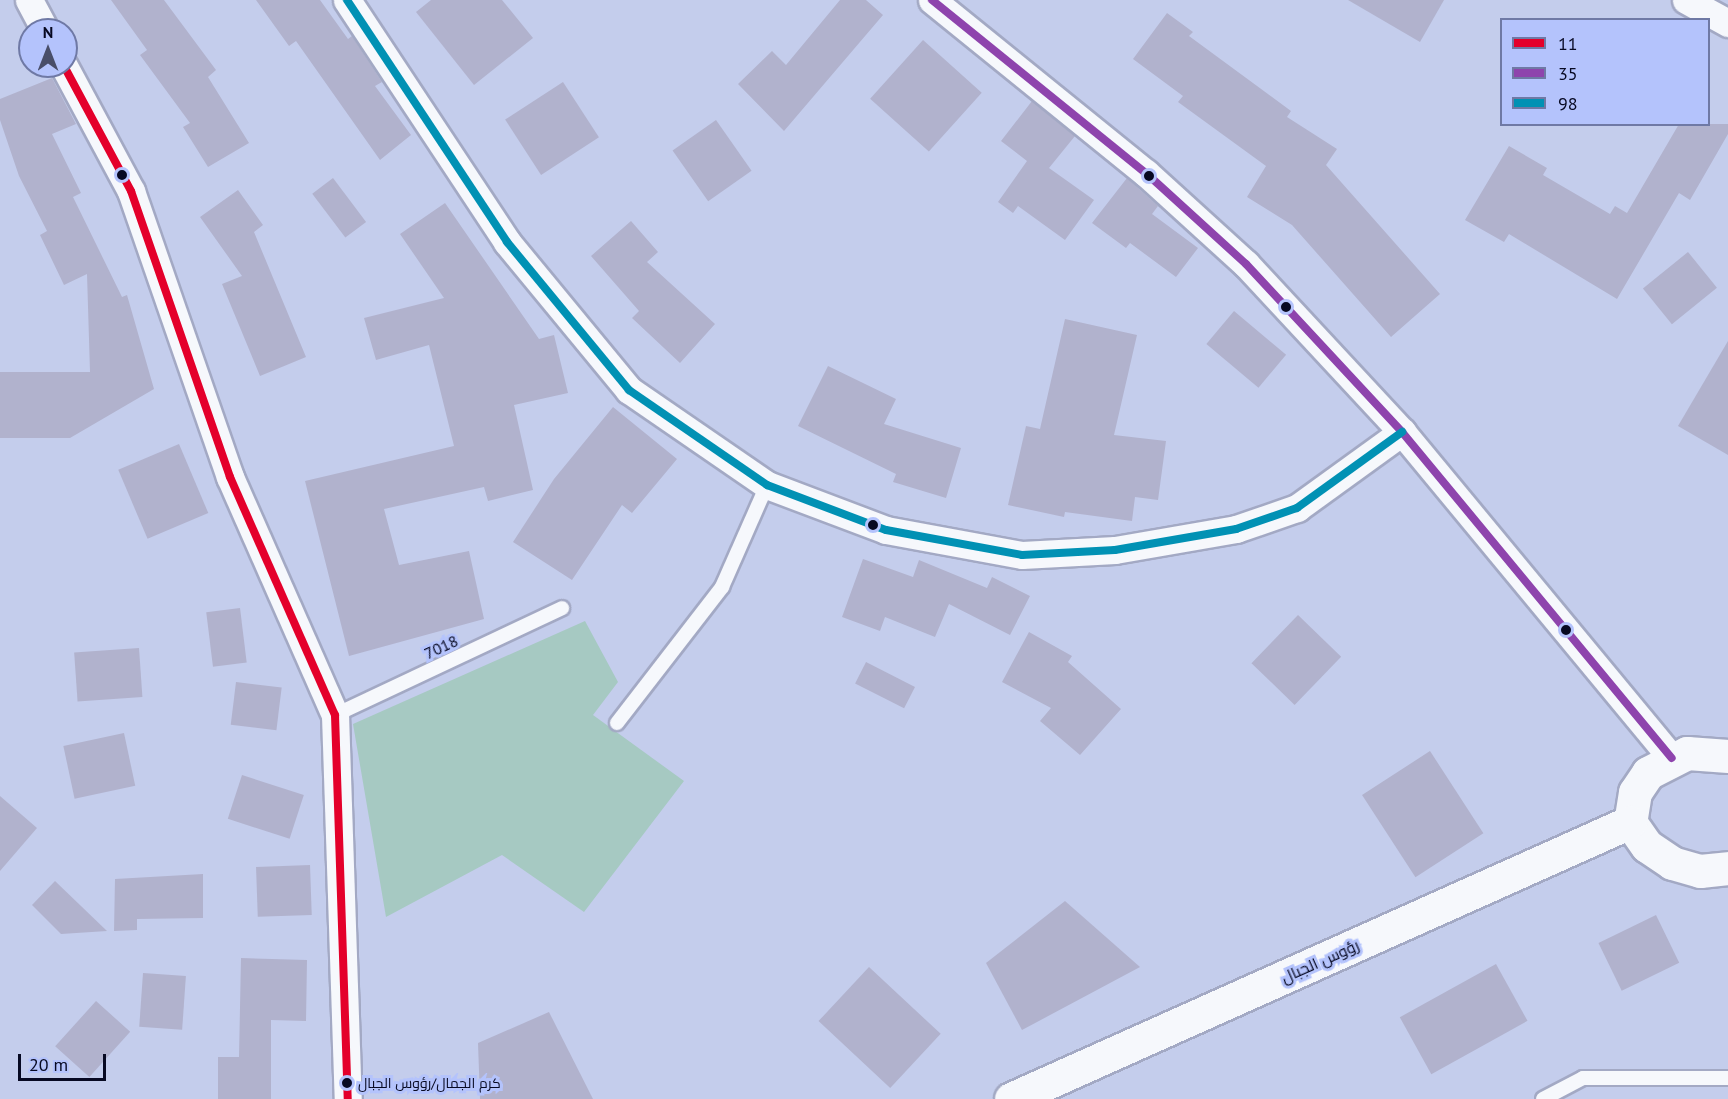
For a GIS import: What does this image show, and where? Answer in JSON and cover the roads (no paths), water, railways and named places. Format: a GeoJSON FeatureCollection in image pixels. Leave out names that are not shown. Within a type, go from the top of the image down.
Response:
{"type":"FeatureCollection","features":[{"type":"Feature","properties":{"kind":"street"},"geometry":{"type":"LineString","coordinates":[[28,0],[38,18]]}},
{"type":"Feature","properties":{"kind":"street"},"geometry":{"type":"LineString","coordinates":[[347,0],[507,242],[628,390],[767,485],[886,530],[1022,555],[1115,550],[1236,529],[1297,508],[1402,432]]}},
{"type":"Feature","properties":{"kind":"street"},"geometry":{"type":"LineString","coordinates":[[932,0],[1146,173],[1246,264],[1402,432],[1672,758]]}},
{"type":"Feature","properties":{"kind":"street"},"geometry":{"type":"LineString","coordinates":[[1686,0],[1728,23]]}},
{"type":"Feature","properties":{"kind":"street"},"geometry":{"type":"LineString","coordinates":[[70,78],[131,191],[230,477],[335,715],[348,1099]]}},
{"type":"Feature","properties":{"kind":"street"},"geometry":{"type":"LineString","coordinates":[[1728,756],[1717,752],[1672,758],[1648,773],[1635,792],[1630,822],[1647,846],[1672,863],[1700,871],[1728,868]]}},
{"type":"Feature","properties":{"kind":"street","name":"رؤوس الجبال"},"geometry":{"type":"LineString","coordinates":[[1030,1095],[1630,822]]}},
{"type":"Feature","properties":{"kind":"lane"},"geometry":{"type":"LineString","coordinates":[[617,723],[722,587],[767,485]]}},
{"type":"Feature","properties":{"kind":"lane","name":"7018"},"geometry":{"type":"LineString","coordinates":[[335,715],[562,608]]}},
{"type":"Feature","properties":{"kind":"lane"},"geometry":{"type":"LineString","coordinates":[[1543,1099],[1583,1078],[1728,1078]]}},
{"type":"Feature","properties":{"kind":"place","name":"كرم الجمال/رؤوس الجبال"},"geometry":{"type":"Point","coordinates":[347,1083]}}]}
